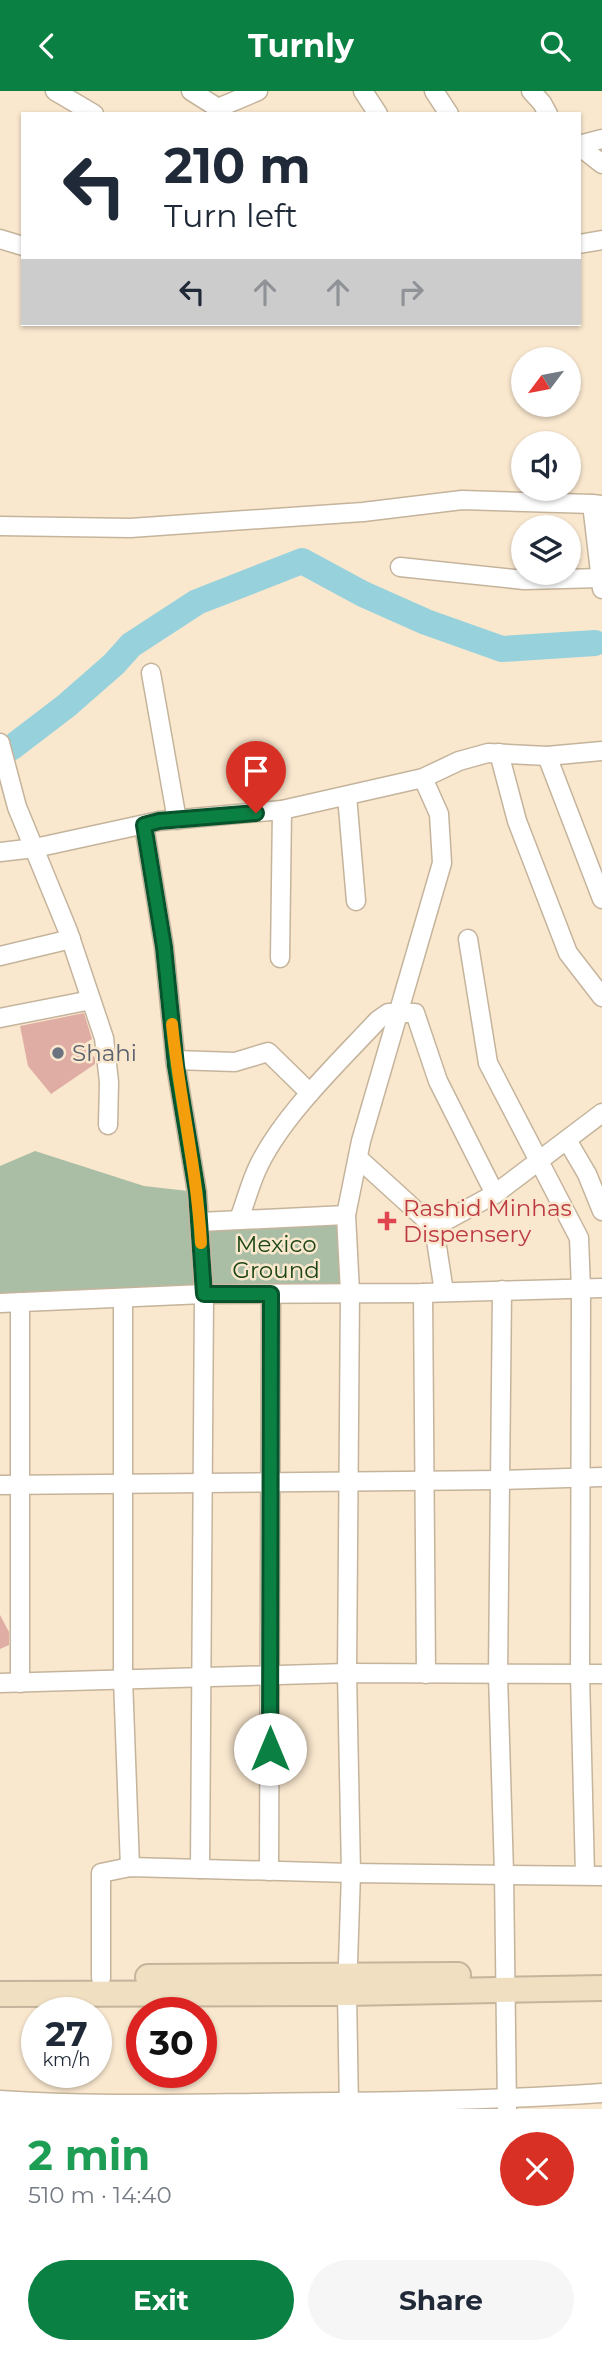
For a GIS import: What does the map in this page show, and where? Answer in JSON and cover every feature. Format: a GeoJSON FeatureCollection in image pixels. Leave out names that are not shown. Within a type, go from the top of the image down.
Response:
{"type":"FeatureCollection","features":[{"type":"Feature","properties":{"kind":"main road"},"geometry":{"type":"LineString","coordinates":[[504,1983],[602,1973]]}},
{"type":"Feature","properties":{"kind":"main road"},"geometry":{"type":"LineString","coordinates":[[0,1978],[348,1984]]}},
{"type":"Feature","properties":{"kind":"main road"},"geometry":{"type":"LineString","coordinates":[[0,1994],[348,1984],[504,1983],[602,1988]]}},
{"type":"Feature","properties":{"kind":"street"},"geometry":{"type":"LineString","coordinates":[[55,91],[91,112]]}},
{"type":"Feature","properties":{"kind":"street"},"geometry":{"type":"LineString","coordinates":[[191,91],[217,111],[258,91]]}},
{"type":"Feature","properties":{"kind":"street"},"geometry":{"type":"LineString","coordinates":[[363,91],[377,112]]}},
{"type":"Feature","properties":{"kind":"street"},"geometry":{"type":"LineString","coordinates":[[434,91],[448,112]]}},
{"type":"Feature","properties":{"kind":"street"},"geometry":{"type":"LineString","coordinates":[[531,91],[547,112]]}},
{"type":"Feature","properties":{"kind":"street"},"geometry":{"type":"LineString","coordinates":[[581,145],[602,139]]}},
{"type":"Feature","properties":{"kind":"street"},"geometry":{"type":"LineString","coordinates":[[581,148],[602,164]]}},
{"type":"Feature","properties":{"kind":"street"},"geometry":{"type":"LineString","coordinates":[[0,239],[21,245]]}},
{"type":"Feature","properties":{"kind":"street"},"geometry":{"type":"LineString","coordinates":[[581,244],[602,240]]}},
{"type":"Feature","properties":{"kind":"street"},"geometry":{"type":"LineString","coordinates":[[0,526],[130,528],[363,512],[463,500],[597,505],[602,582],[524,580],[400,567]]}},
{"type":"Feature","properties":{"kind":"street"},"geometry":{"type":"LineString","coordinates":[[151,673],[177,820]]}},
{"type":"Feature","properties":{"kind":"street"},"geometry":{"type":"LineString","coordinates":[[0,743],[17,807],[71,939],[104,1038],[109,1082],[108,1125]]}},
{"type":"Feature","properties":{"kind":"street"},"geometry":{"type":"LineString","coordinates":[[0,852],[35,848],[177,820],[282,810],[423,778],[459,761],[488,753],[600,757]]}},
{"type":"Feature","properties":{"kind":"street"},"geometry":{"type":"LineString","coordinates":[[499,753],[517,821],[568,953],[602,997]]}},
{"type":"Feature","properties":{"kind":"street"},"geometry":{"type":"LineString","coordinates":[[547,756],[602,898]]}},
{"type":"Feature","properties":{"kind":"street"},"geometry":{"type":"LineString","coordinates":[[349,2106],[351,1874],[347,1673],[350,1292],[346,1215],[358,1158],[442,863],[439,814],[423,778]]}},
{"type":"Feature","properties":{"kind":"street"},"geometry":{"type":"LineString","coordinates":[[347,796],[356,901]]}},
{"type":"Feature","properties":{"kind":"street"},"geometry":{"type":"LineString","coordinates":[[280,958],[282,810]]}},
{"type":"Feature","properties":{"kind":"street"},"geometry":{"type":"LineString","coordinates":[[144,825],[164,947],[175,1060],[197,1192],[204,1294],[200,1869]]}},
{"type":"Feature","properties":{"kind":"street"},"geometry":{"type":"LineString","coordinates":[[0,956],[71,939]]}},
{"type":"Feature","properties":{"kind":"street"},"geometry":{"type":"LineString","coordinates":[[101,1978],[101,1873],[130,1867],[351,1874],[594,1875],[580,1675],[579,1238],[488,1063],[468,939]]}},
{"type":"Feature","properties":{"kind":"street"},"geometry":{"type":"LineString","coordinates":[[0,1018],[91,1000]]}},
{"type":"Feature","properties":{"kind":"street"},"geometry":{"type":"LineString","coordinates":[[239,1219],[260,1163],[279,1133],[310,1093],[378,1020],[388,1013],[415,1013],[438,1081],[495,1194]]}},
{"type":"Feature","properties":{"kind":"street"},"geometry":{"type":"LineString","coordinates":[[175,1060],[235,1062],[268,1052],[310,1093]]}},
{"type":"Feature","properties":{"kind":"street"},"geometry":{"type":"LineString","coordinates":[[434,1227],[495,1194],[602,1113]]}},
{"type":"Feature","properties":{"kind":"street"},"geometry":{"type":"LineString","coordinates":[[567,1140],[587,1174],[602,1211]]}},
{"type":"Feature","properties":{"kind":"street"},"geometry":{"type":"LineString","coordinates":[[358,1158],[434,1227],[444,1292]]}},
{"type":"Feature","properties":{"kind":"street"},"geometry":{"type":"LineString","coordinates":[[200,1222],[346,1215]]}},
{"type":"Feature","properties":{"kind":"street"},"geometry":{"type":"LineString","coordinates":[[0,1303],[204,1294],[422,1293],[602,1288]]}},
{"type":"Feature","properties":{"kind":"street"},"geometry":{"type":"LineString","coordinates":[[502,1290],[498,1675],[507,2104]]}},
{"type":"Feature","properties":{"kind":"street"},"geometry":{"type":"LineString","coordinates":[[422,1293],[426,1674]]}},
{"type":"Feature","properties":{"kind":"street"},"geometry":{"type":"LineString","coordinates":[[269,1871],[271,1294]]}},
{"type":"Feature","properties":{"kind":"street"},"geometry":{"type":"LineString","coordinates":[[122,1299],[123,1679],[130,1867]]}},
{"type":"Feature","properties":{"kind":"street"},"geometry":{"type":"LineString","coordinates":[[20,1302],[20,1683]]}},
{"type":"Feature","properties":{"kind":"street"},"geometry":{"type":"LineString","coordinates":[[0,1485],[602,1477]]}},
{"type":"Feature","properties":{"kind":"street"},"geometry":{"type":"LineString","coordinates":[[0,1683],[347,1673],[602,1674]]}},
{"type":"Feature","properties":{"kind":"street"},"geometry":{"type":"LineString","coordinates":[[0,2100],[56,2106],[349,2106],[582,2102],[602,2093]]}},
{"type":"Feature","properties":{"kind":"green space"},"geometry":{"type":"Polygon","coordinates":[[[35,1151],[144,1186],[197,1192],[203,1293],[0,1303],[0,1166],[35,1151]]]}},
{"type":"Feature","properties":{"kind":"green space","name":"Mexico Ground"},"geometry":{"type":"Polygon","coordinates":[[[346,1218],[351,1291],[204,1293],[202,1223],[346,1218]]]}},
{"type":"Feature","properties":{"kind":"building","name":"Shahi"},"geometry":{"type":"Polygon","coordinates":[[[84,1013],[92,1039],[84,1044],[95,1058],[95,1064],[51,1094],[28,1066],[20,1026],[84,1013]]]}},
{"type":"Feature","properties":{"kind":"building"},"geometry":{"type":"Polygon","coordinates":[[[0,1615],[9,1632],[9,1645],[0,1649],[0,1615]]]}},
{"type":"Feature","properties":{"kind":"waterway"},"geometry":{"type":"LineString","coordinates":[[11,748],[66,706],[114,664],[131,645],[197,602],[302,561],[363,594],[426,622],[502,649],[595,643]]}},
{"type":"Feature","properties":{"kind":"slow traffic"},"geometry":{"type":"LineString","coordinates":[[172,1024],[176,1066],[197,1192],[201,1243]]}},
{"type":"Feature","properties":{"kind":"place","name":"Shahi"},"geometry":{"type":"Point","coordinates":[58,1053]}},
{"type":"Feature","properties":{"kind":"place","name":"Rashid Minhas Dispensery"},"geometry":{"type":"Point","coordinates":[387,1221]}},
{"type":"Feature","properties":{"kind":"route"},"geometry":{"type":"LineString","coordinates":[[256,813],[159,821],[144,825],[164,947],[176,1066],[197,1192],[204,1294],[271,1294],[270,1749]]}}]}
